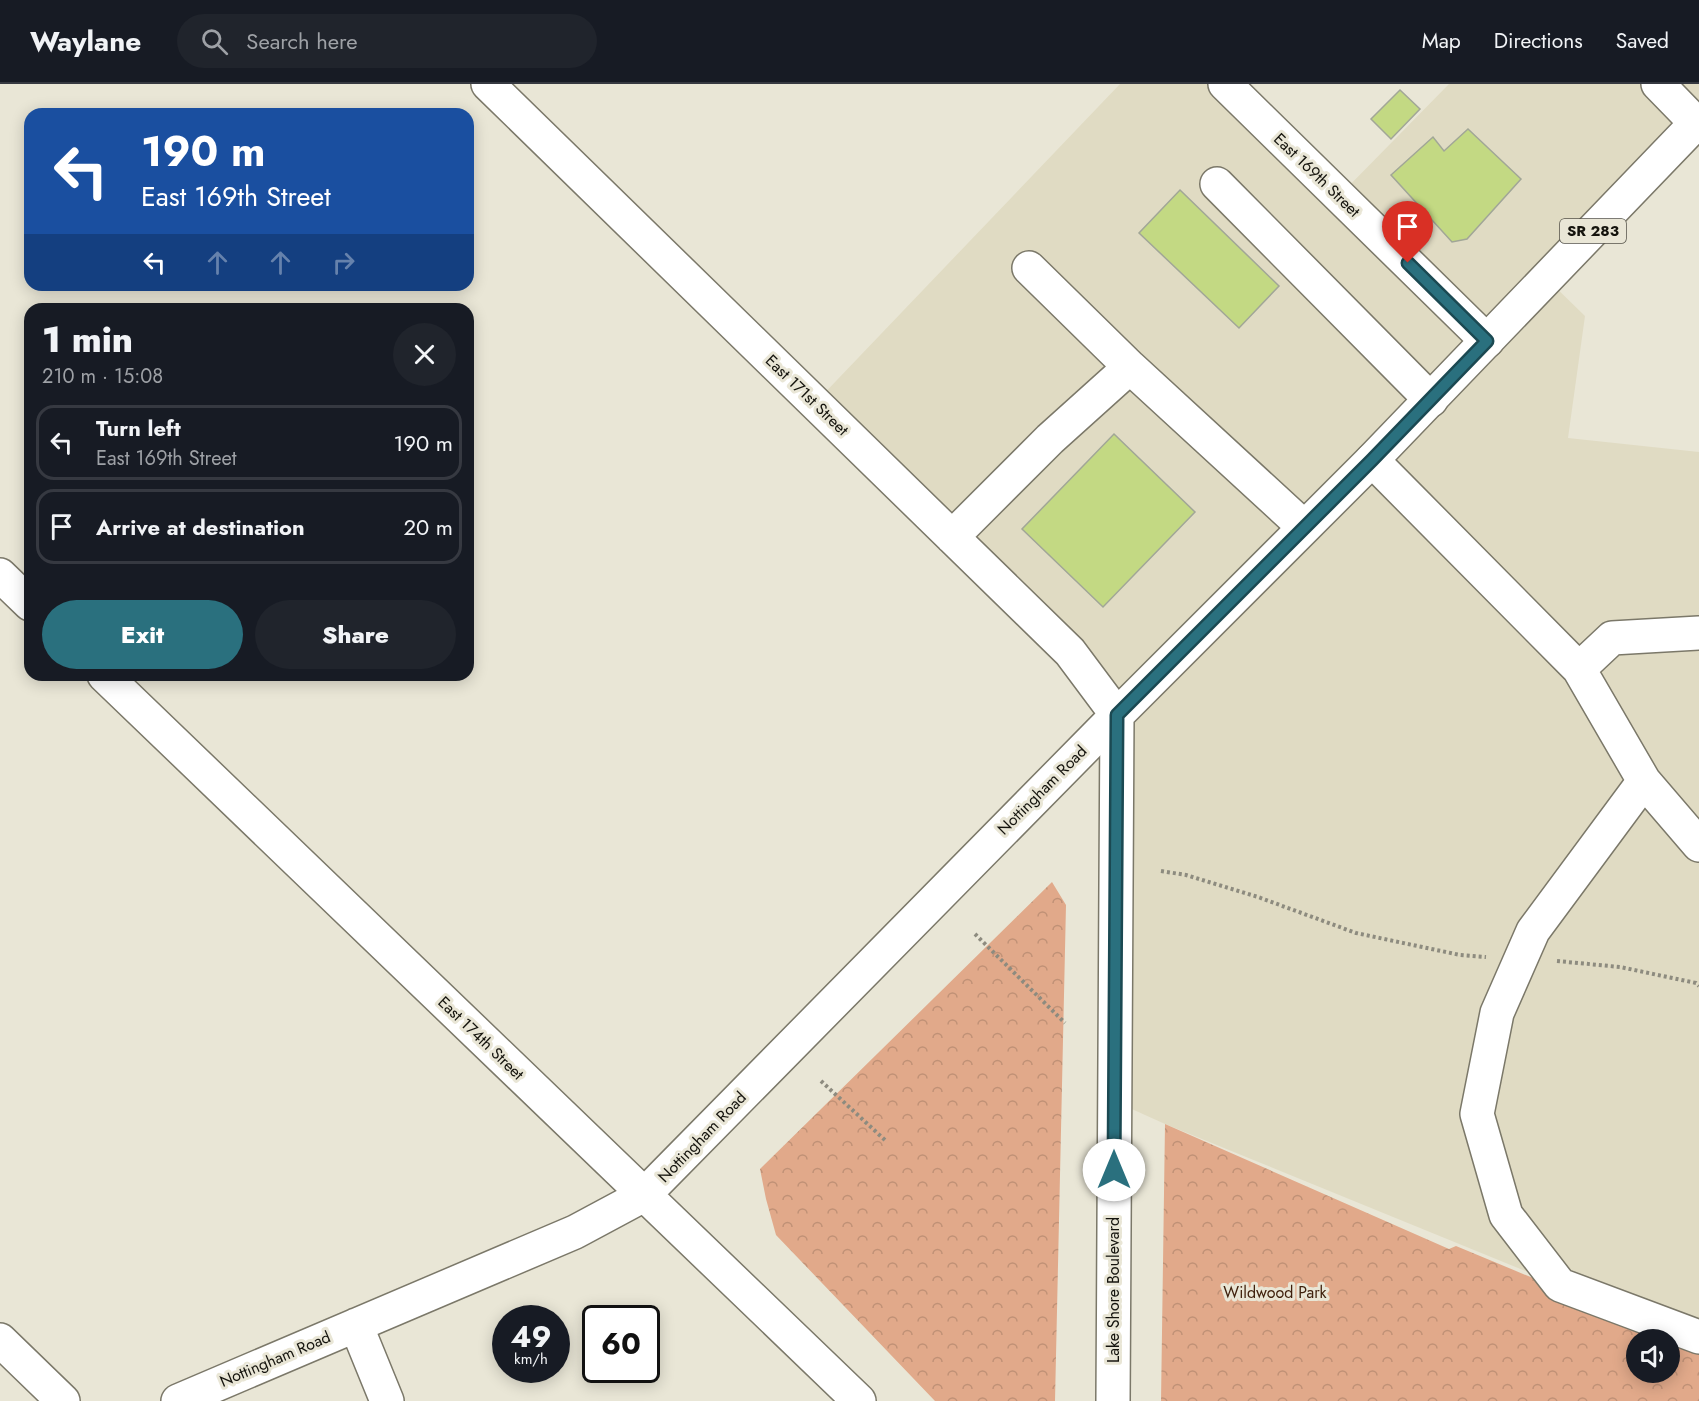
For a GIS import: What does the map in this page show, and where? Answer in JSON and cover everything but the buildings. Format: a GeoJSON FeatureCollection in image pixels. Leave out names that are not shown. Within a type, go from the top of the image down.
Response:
{"type":"FeatureCollection","features":[{"type":"Feature","properties":{"kind":"street","name":"East 171st Street"},"geometry":{"type":"LineString","coordinates":[[488,84],[1070,652],[1117,715]]}},
{"type":"Feature","properties":{"kind":"street","name":"East 169th Street"},"geometry":{"type":"LineString","coordinates":[[1225,84],[1487,341]]}},
{"type":"Feature","properties":{"kind":"street"},"geometry":{"type":"LineString","coordinates":[[1658,84],[1697,122]]}},
{"type":"Feature","properties":{"kind":"street","name":"SR 283"},"geometry":{"type":"LineString","coordinates":[[1117,715],[1372,460],[1697,122]]}},
{"type":"Feature","properties":{"kind":"street"},"geometry":{"type":"LineString","coordinates":[[1216,184],[1431,399]]}},
{"type":"Feature","properties":{"kind":"street"},"geometry":{"type":"LineString","coordinates":[[1029,268],[1130,367],[1304,528]]}},
{"type":"Feature","properties":{"kind":"street"},"geometry":{"type":"LineString","coordinates":[[952,537],[1050,439],[1130,367]]}},
{"type":"Feature","properties":{"kind":"street"},"geometry":{"type":"LineString","coordinates":[[1372,460],[1579,669],[1644,781],[1699,845]]}},
{"type":"Feature","properties":{"kind":"street"},"geometry":{"type":"LineString","coordinates":[[0,575],[24,598]]}},
{"type":"Feature","properties":{"kind":"street"},"geometry":{"type":"LineString","coordinates":[[1579,669],[1612,638],[1699,633]]}},
{"type":"Feature","properties":{"kind":"street","name":"East 174th Street"},"geometry":{"type":"LineString","coordinates":[[110,681],[859,1401]]}},
{"type":"Feature","properties":{"kind":"street","name":"Nottingham Road"},"geometry":{"type":"LineString","coordinates":[[178,1401],[575,1232],[645,1195],[1117,715]]}},
{"type":"Feature","properties":{"kind":"street","name":"Lake Shore Boulevard"},"geometry":{"type":"LineString","coordinates":[[1113,1401],[1117,715]]}},
{"type":"Feature","properties":{"kind":"street"},"geometry":{"type":"LineString","coordinates":[[1644,781],[1533,931],[1497,1012],[1477,1114],[1506,1215],[1560,1285],[1699,1337]]}},
{"type":"Feature","properties":{"kind":"street"},"geometry":{"type":"LineString","coordinates":[[356,1325],[387,1401]]}},
{"type":"Feature","properties":{"kind":"street"},"geometry":{"type":"LineString","coordinates":[[0,1340],[63,1401]]}},
{"type":"Feature","properties":{"kind":"path"},"geometry":{"type":"LineString","coordinates":[[1161,871],[1186,875],[1258,897],[1356,933],[1460,955],[1620,967],[1696,983],[1699,986]]}},
{"type":"Feature","properties":{"kind":"path"},"geometry":{"type":"LineString","coordinates":[[975,933],[1065,1023]]}},
{"type":"Feature","properties":{"kind":"path"},"geometry":{"type":"LineString","coordinates":[[822,1081],[886,1141]]}},
{"type":"Feature","properties":{"kind":"shaded area"},"geometry":{"type":"Polygon","coordinates":[[[1120,84],[1225,84],[1339,196],[1449,84],[1699,84],[1699,120],[1547,279],[1585,316],[1568,438],[1699,452],[1699,1348],[1680,1339],[1680,1329],[1657,1329],[1560,1285],[1165,1124],[1114,1101],[1117,715],[815,403],[1120,84]]]}},
{"type":"Feature","properties":{"kind":"green space"},"geometry":{"type":"Polygon","coordinates":[[[1052,882],[1066,905],[1055,1401],[935,1401],[776,1235],[760,1169],[1052,882]]]}},
{"type":"Feature","properties":{"kind":"green space","name":"Wildwood Park"},"geometry":{"type":"Polygon","coordinates":[[[1165,1124],[1449,1249],[1456,1246],[1654,1329],[1626,1329],[1626,1383],[1680,1383],[1680,1340],[1699,1349],[1699,1401],[1161,1401],[1165,1124]]]}},
{"type":"Feature","properties":{"kind":"route"},"geometry":{"type":"LineString","coordinates":[[1114,1170],[1117,715],[1372,460],[1487,341],[1408,263]]}}]}
